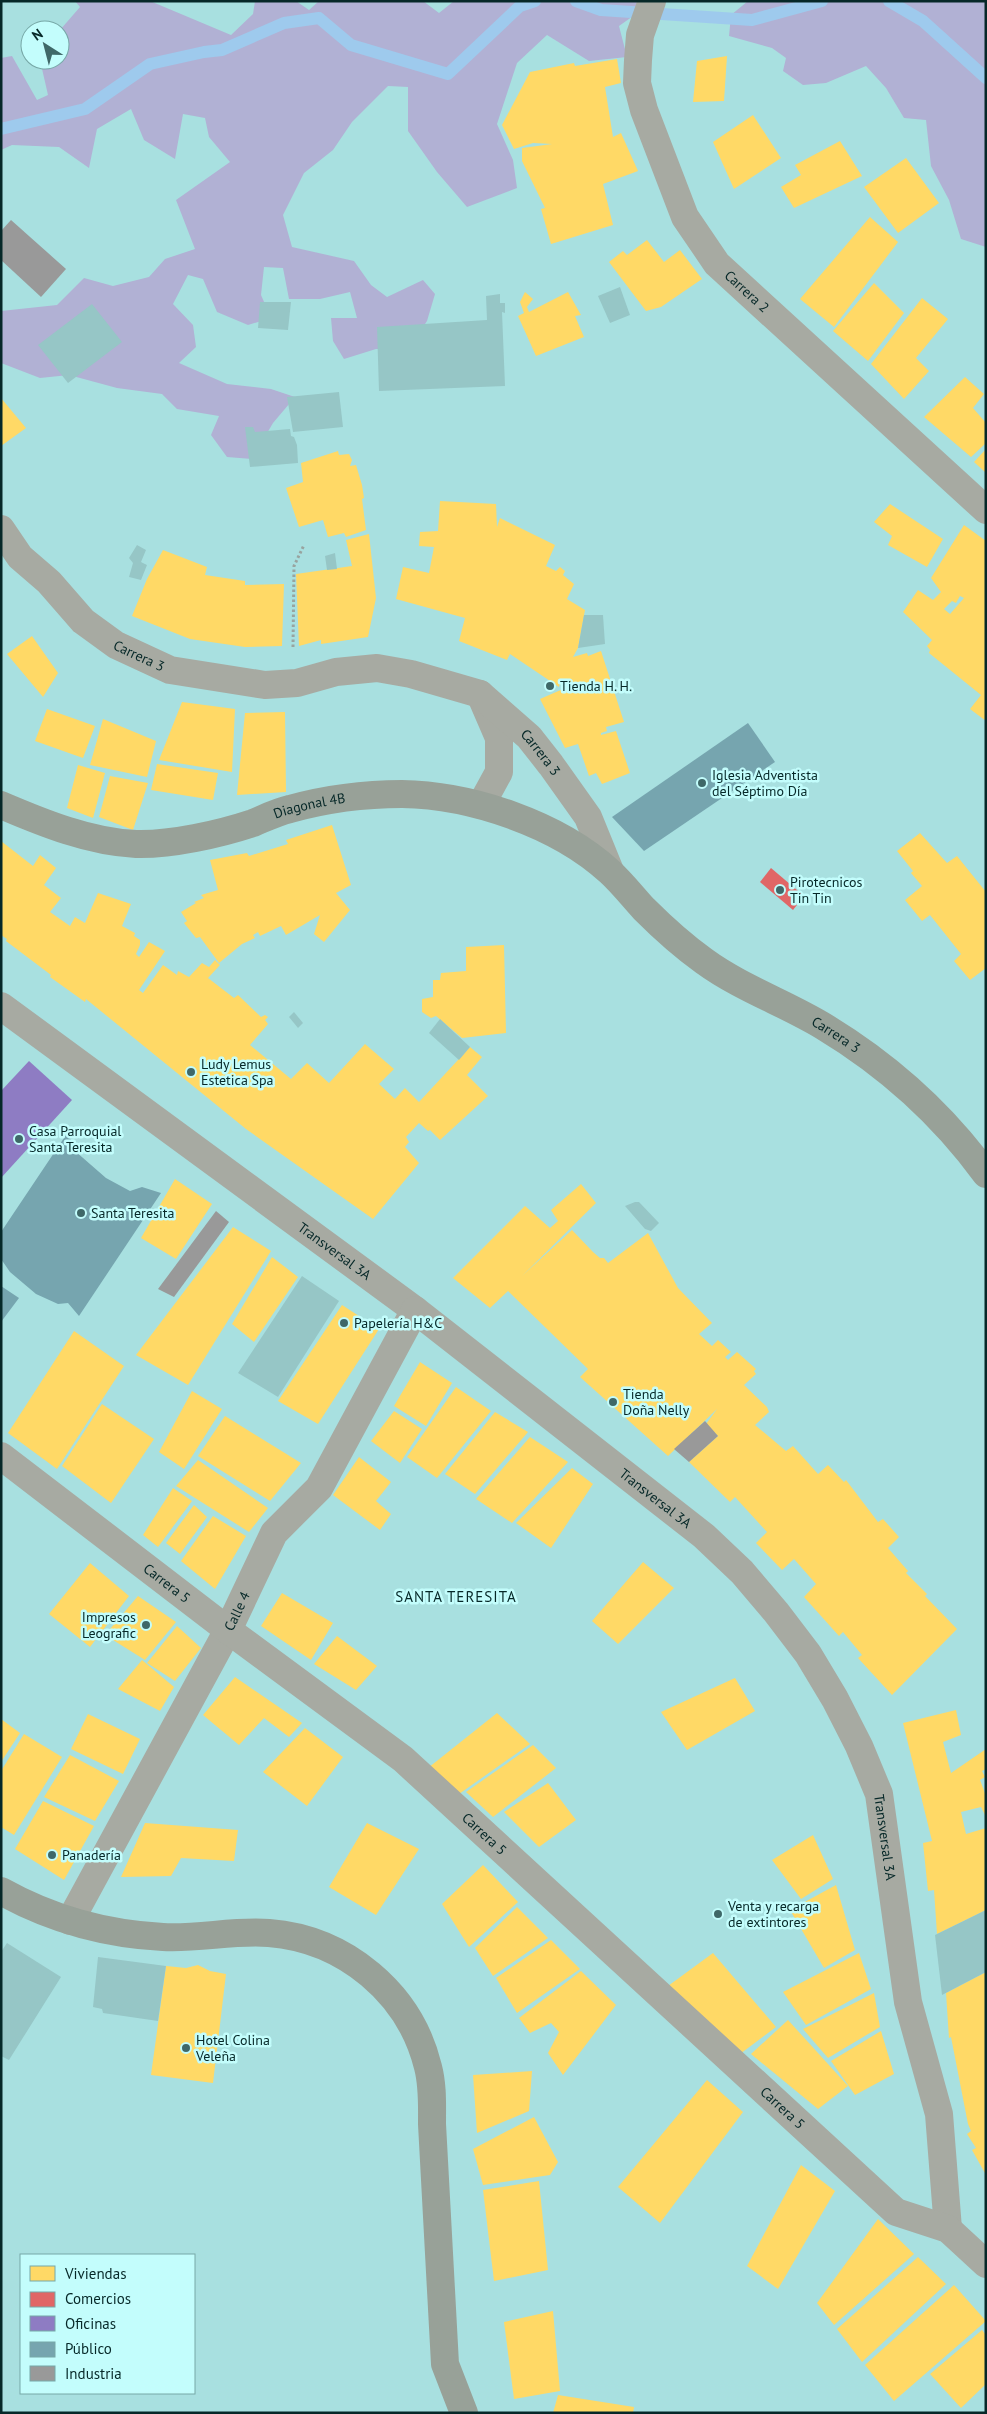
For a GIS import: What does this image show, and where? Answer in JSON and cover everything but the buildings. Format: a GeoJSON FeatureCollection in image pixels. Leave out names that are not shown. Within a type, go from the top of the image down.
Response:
{"type":"FeatureCollection","features":[{"type":"Feature","properties":{"kind":"main road","name":"Diagonal 4B"},"geometry":{"type":"LineString","coordinates":[[1,805],[101,841],[138,844],[173,841],[213,833],[250,824],[287,810],[325,800],[364,795],[404,794],[433,796],[481,805],[518,818],[554,834],[587,854],[610,871]]}},
{"type":"Feature","properties":{"kind":"main road","name":"Carrera 3"},"geometry":{"type":"LineString","coordinates":[[610,871],[662,926],[706,963],[741,984],[824,1026],[867,1055],[908,1088],[945,1124],[986,1174]]}},
{"type":"Feature","properties":{"kind":"main road"},"geometry":{"type":"LineString","coordinates":[[1,1891],[70,1921],[126,1933],[202,1938],[268,1933],[296,1937],[323,1945],[348,1957],[371,1973],[391,1993],[412,2024],[429,2068],[445,2364],[454,2393],[464,2413]]}},
{"type":"Feature","properties":{"kind":"street","name":"Carrera 2"},"geometry":{"type":"LineString","coordinates":[[652,1],[640,36],[637,83],[644,110],[685,217],[717,264],[986,510]]}},
{"type":"Feature","properties":{"kind":"street","name":"Carrera 3"},"geometry":{"type":"LineString","coordinates":[[1,529],[20,557],[49,582],[83,620],[116,645],[170,670],[265,685],[297,683],[336,672],[377,668],[411,674],[480,694],[529,737],[551,765],[588,817],[610,871]]}},
{"type":"Feature","properties":{"kind":"street"},"geometry":{"type":"LineString","coordinates":[[480,694],[499,738],[499,772],[481,805]]}},
{"type":"Feature","properties":{"kind":"street","name":"Transversal 3A"},"geometry":{"type":"LineString","coordinates":[[1,1006],[415,1310],[704,1536],[742,1572],[776,1612],[808,1654],[835,1699],[859,1746],[880,1794],[908,2002],[940,2114],[948,2229]]}},
{"type":"Feature","properties":{"kind":"street","name":"Calle 4"},"geometry":{"type":"LineString","coordinates":[[70,1921],[228,1630],[274,1533],[319,1488],[415,1310]]}},
{"type":"Feature","properties":{"kind":"street","name":"Carrera 5"},"geometry":{"type":"LineString","coordinates":[[1,1456],[228,1630],[403,1758],[896,2212],[948,2229]]}},
{"type":"Feature","properties":{"kind":"street"},"geometry":{"type":"LineString","coordinates":[[948,2229],[986,2264]]}},
{"type":"Feature","properties":{"kind":"path"},"geometry":{"type":"LineString","coordinates":[[297,683],[293,648],[294,566],[304,545]]}},
{"type":"Feature","properties":{"kind":"shaded area"},"geometry":{"type":"Polygon","coordinates":[[[75,1],[150,1],[231,35],[253,14],[255,1],[296,1],[309,10],[319,1],[423,1],[439,13],[454,1],[640,1],[636,14],[619,26],[627,57],[589,61],[547,35],[517,63],[497,124],[513,160],[517,188],[467,207],[437,172],[408,131],[408,87],[388,86],[352,122],[333,150],[304,173],[283,215],[292,247],[354,261],[371,285],[387,297],[423,280],[435,294],[427,321],[413,342],[389,349],[376,349],[344,359],[333,341],[331,318],[357,318],[350,292],[320,299],[289,299],[283,268],[264,267],[261,295],[271,318],[248,325],[217,312],[203,279],[188,275],[173,304],[193,325],[196,347],[179,363],[227,384],[271,389],[295,397],[273,423],[252,459],[227,457],[211,435],[219,416],[177,409],[162,394],[117,388],[69,375],[40,378],[1,363],[1,311],[57,305],[84,278],[113,286],[149,277],[165,259],[195,249],[176,200],[230,162],[209,137],[205,118],[183,114],[175,159],[144,140],[131,109],[97,129],[89,168],[59,147],[12,145],[1,150],[1,58],[12,56],[37,100],[48,95],[42,70],[70,70],[69,20],[80,7],[75,1]]]}},
{"type":"Feature","properties":{"kind":"shaded area"},"geometry":{"type":"Polygon","coordinates":[[[748,1],[801,1],[806,4],[809,1],[986,1],[986,247],[961,239],[949,200],[931,166],[926,120],[904,118],[886,88],[866,66],[826,83],[803,85],[783,71],[786,58],[772,48],[729,36],[731,15],[748,1]]]}},
{"type":"Feature","properties":{"kind":"waterway"},"geometry":{"type":"LineString","coordinates":[[1,129],[85,109],[150,64],[222,50],[284,23],[319,18],[351,45],[448,74],[520,6],[535,1]]}},
{"type":"Feature","properties":{"kind":"waterway"},"geometry":{"type":"LineString","coordinates":[[576,1],[601,10],[752,20],[822,1]]}},
{"type":"Feature","properties":{"kind":"waterway"},"geometry":{"type":"LineString","coordinates":[[889,1],[923,21],[986,78]]}},
{"type":"Feature","properties":{"kind":"place","name":"Tienda H. H."},"geometry":{"type":"Point","coordinates":[550,686]}},
{"type":"Feature","properties":{"kind":"place","name":"Iglesia Adventista del Séptimo Día"},"geometry":{"type":"Point","coordinates":[702,783]}},
{"type":"Feature","properties":{"kind":"place","name":"Pirotecnicos Tin Tin"},"geometry":{"type":"Point","coordinates":[780,890]}},
{"type":"Feature","properties":{"kind":"place","name":"Ludy Lemus Estetica Spa"},"geometry":{"type":"Point","coordinates":[191,1072]}},
{"type":"Feature","properties":{"kind":"place","name":"Casa Parroquial Santa Teresita"},"geometry":{"type":"Point","coordinates":[19,1139]}},
{"type":"Feature","properties":{"kind":"place","name":"Santa Teresita"},"geometry":{"type":"Point","coordinates":[81,1213]}},
{"type":"Feature","properties":{"kind":"place","name":"Papelería H&C"},"geometry":{"type":"Point","coordinates":[344,1323]}},
{"type":"Feature","properties":{"kind":"place","name":"Tienda Doña Nelly"},"geometry":{"type":"Point","coordinates":[613,1402]}},
{"type":"Feature","properties":{"kind":"place","name":"Impresos Leografic"},"geometry":{"type":"Point","coordinates":[146,1625]}},
{"type":"Feature","properties":{"kind":"place","name":"Panadería"},"geometry":{"type":"Point","coordinates":[52,1855]}},
{"type":"Feature","properties":{"kind":"place","name":"Venta y recarga de extintores"},"geometry":{"type":"Point","coordinates":[718,1914]}},
{"type":"Feature","properties":{"kind":"place","name":"Hotel Colina Veleña"},"geometry":{"type":"Point","coordinates":[186,2048]}},
{"type":"Feature","properties":{"kind":"district","name":"SANTA TERESITA"},"geometry":{"type":"Point","coordinates":[456,1596]}}]}
